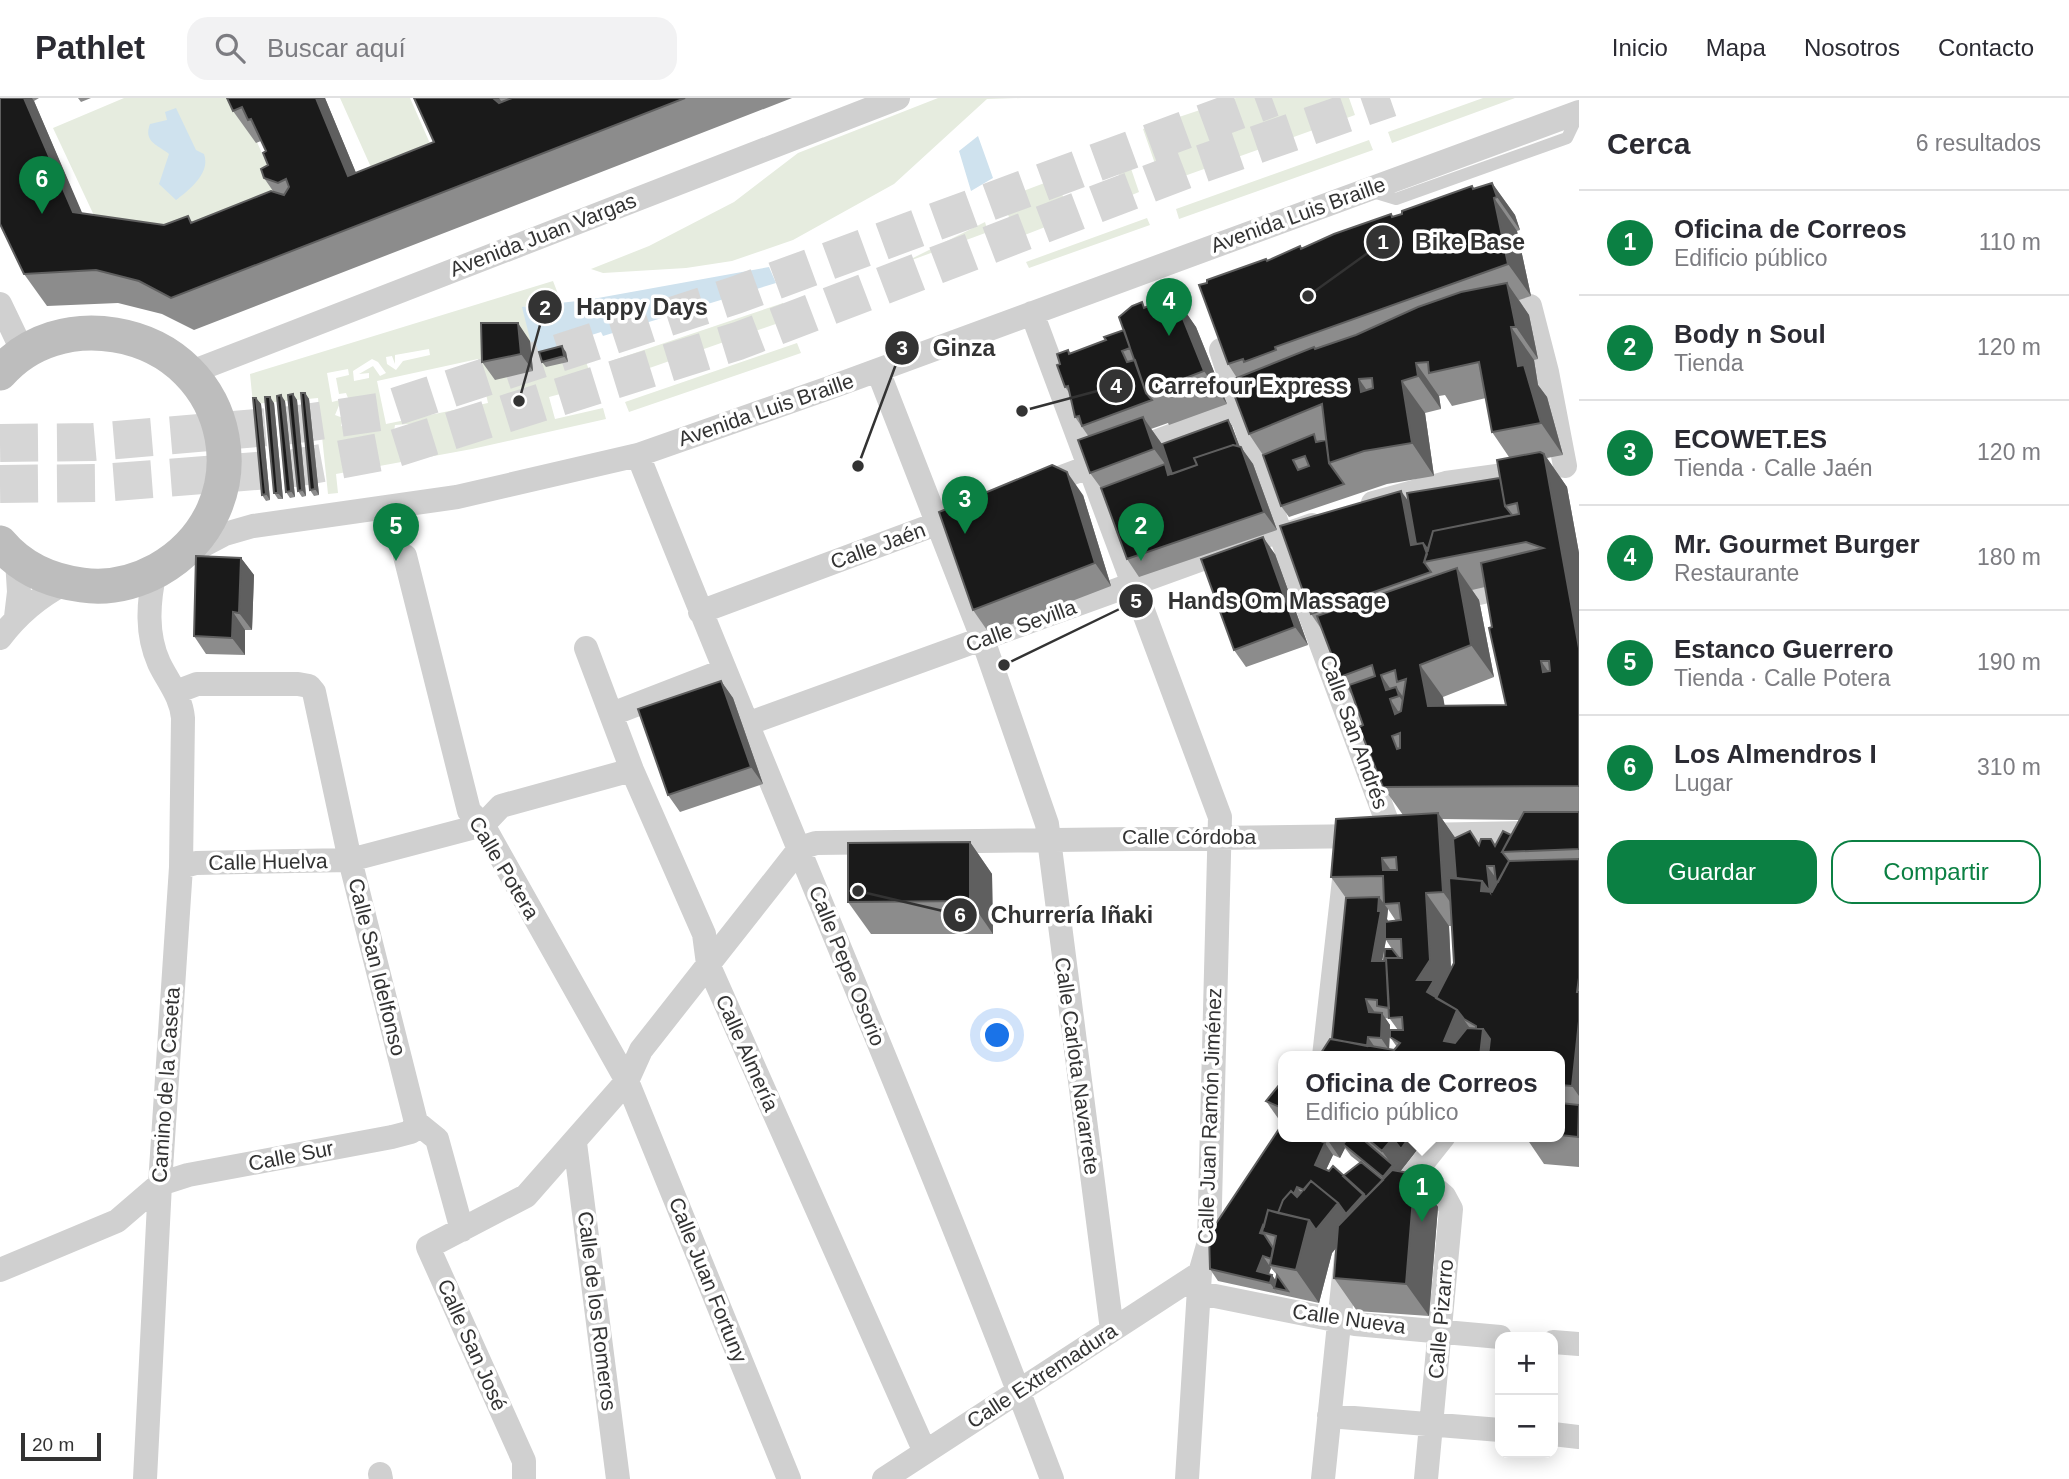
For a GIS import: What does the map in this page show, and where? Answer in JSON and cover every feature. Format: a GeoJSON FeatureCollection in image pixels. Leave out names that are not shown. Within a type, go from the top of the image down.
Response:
{"type":"FeatureCollection","features":[{"type":"Feature","properties":{"kind":"street","name":"Avenida Juan Vargas"},"geometry":{"type":"LineString","coordinates":[[189,373],[856,107],[898,98]]}},
{"type":"Feature","properties":{"kind":"street","name":"Avenida Luis Braille"},"geometry":{"type":"LineString","coordinates":[[165,566],[225,534],[253,526],[457,497],[638,455],[878,371],[1579,113]]}},
{"type":"Feature","properties":{"kind":"street"},"geometry":{"type":"LineString","coordinates":[[0,304],[11,363],[51,338],[83,332],[131,337],[173,356],[202,386],[220,425],[224,470],[215,511],[206,528],[165,566],[117,586],[65,583],[35,572],[5,548]]}},
{"type":"Feature","properties":{"kind":"street"},"geometry":{"type":"LineString","coordinates":[[1353,510],[1446,483],[1572,465],[1530,306],[1473,322]]}},
{"type":"Feature","properties":{"kind":"street","name":"Calle Juan Ramón Jiménez"},"geometry":{"type":"LineString","coordinates":[[1032,313],[1087,467],[1135,585],[1220,817],[1209,1242],[1200,1283],[1187,1479]]}},
{"type":"Feature","properties":{"kind":"street","name":"Calle San Andrés"},"geometry":{"type":"LineString","coordinates":[[1221,350],[1281,536],[1392,835]]}},
{"type":"Feature","properties":{"kind":"street","name":"Calle Carlota Navarrete"},"geometry":{"type":"LineString","coordinates":[[878,371],[983,640],[1047,831],[1112,1330]]}},
{"type":"Feature","properties":{"kind":"street","name":"Calle Jaén"},"geometry":{"type":"LineString","coordinates":[[700,612],[1293,390]]}},
{"type":"Feature","properties":{"kind":"street","name":"Calle Pepe Osorio"},"geometry":{"type":"LineString","coordinates":[[638,455],[723,671],[800,848],[1052,1479]]}},
{"type":"Feature","properties":{"kind":"street","name":"Calle Sevilla"},"geometry":{"type":"LineString","coordinates":[[747,724],[1271,534],[1281,536],[1329,519]]}},
{"type":"Feature","properties":{"kind":"street"},"geometry":{"type":"LineString","coordinates":[[5,548],[19,592],[16,617]]}},
{"type":"Feature","properties":{"kind":"street","name":"Calle Potera"},"geometry":{"type":"LineString","coordinates":[[405,556],[469,811],[483,825],[627,1081]]}},
{"type":"Feature","properties":{"kind":"street"},"geometry":{"type":"LineString","coordinates":[[149,625],[165,566]]}},
{"type":"Feature","properties":{"kind":"street"},"geometry":{"type":"LineString","coordinates":[[1421,606],[1579,571]]}},
{"type":"Feature","properties":{"kind":"street"},"geometry":{"type":"LineString","coordinates":[[0,638],[16,617],[44,594],[65,583]]}},
{"type":"Feature","properties":{"kind":"street"},"geometry":{"type":"LineString","coordinates":[[117,586],[137,606],[149,625]]}},
{"type":"Feature","properties":{"kind":"street","name":"Camino de la Caseta"},"geometry":{"type":"LineString","coordinates":[[145,1479],[160,1184],[181,867],[183,718],[176,692],[157,657],[149,625]]}},
{"type":"Feature","properties":{"kind":"street"},"geometry":{"type":"LineString","coordinates":[[1323,644],[1348,635]]}},
{"type":"Feature","properties":{"kind":"street","name":"Calle Almería"},"geometry":{"type":"LineString","coordinates":[[586,648],[632,770],[704,934],[708,964],[926,1452]]}},
{"type":"Feature","properties":{"kind":"street"},"geometry":{"type":"LineString","coordinates":[[612,714],[723,671]]}},
{"type":"Feature","properties":{"kind":"street","name":"Calle San Idelfonso"},"geometry":{"type":"LineString","coordinates":[[176,692],[197,684],[298,684],[309,685],[314,692],[350,860],[416,1122],[437,1139],[462,1230]]}},
{"type":"Feature","properties":{"kind":"street","name":"Calle Huelva"},"geometry":{"type":"LineString","coordinates":[[181,867],[197,863],[350,860],[483,825],[500,806],[632,770]]}},
{"type":"Feature","properties":{"kind":"street","name":"Calle Córdoba"},"geometry":{"type":"LineString","coordinates":[[800,848],[816,843],[1047,831],[1349,837],[1579,832]]}},
{"type":"Feature","properties":{"kind":"street"},"geometry":{"type":"LineString","coordinates":[[1325,1051],[1349,837]]}},
{"type":"Feature","properties":{"kind":"street"},"geometry":{"type":"LineString","coordinates":[[462,1230],[526,1196],[575,1143],[627,1081],[641,1050],[800,848]]}},
{"type":"Feature","properties":{"kind":"street","name":"Calle Juan Fortuny"},"geometry":{"type":"LineString","coordinates":[[627,1081],[789,1479]]}},
{"type":"Feature","properties":{"kind":"street","name":"Calle Sur"},"geometry":{"type":"LineString","coordinates":[[160,1184],[188,1175],[392,1137],[411,1132],[416,1122]]}},
{"type":"Feature","properties":{"kind":"street"},"geometry":{"type":"LineString","coordinates":[[1379,1217],[1439,1142]]}},
{"type":"Feature","properties":{"kind":"street","name":"Calle de los Romeros"},"geometry":{"type":"LineString","coordinates":[[575,1143],[618,1479]]}},
{"type":"Feature","properties":{"kind":"street","name":"Calle Pizarro"},"geometry":{"type":"LineString","coordinates":[[1416,1172],[1444,1196],[1451,1209],[1426,1479]]}},
{"type":"Feature","properties":{"kind":"street"},"geometry":{"type":"LineString","coordinates":[[0,1270],[117,1221],[160,1184]]}},
{"type":"Feature","properties":{"kind":"street"},"geometry":{"type":"LineString","coordinates":[[1209,1242],[1236,1198]]}},
{"type":"Feature","properties":{"kind":"street","name":"Calle San José"},"geometry":{"type":"LineString","coordinates":[[462,1230],[428,1247],[524,1461],[524,1479]]}},
{"type":"Feature","properties":{"kind":"street"},"geometry":{"type":"LineString","coordinates":[[1323,1479],[1346,1256],[1363,1237]]}},
{"type":"Feature","properties":{"kind":"street","name":"Calle Extremadura"},"geometry":{"type":"LineString","coordinates":[[884,1479],[1112,1330],[1200,1283]]}},
{"type":"Feature","properties":{"kind":"street","name":"Calle Nueva"},"geometry":{"type":"LineString","coordinates":[[1200,1283],[1355,1324],[1495,1337]]}},
{"type":"Feature","properties":{"kind":"street"},"geometry":{"type":"LineString","coordinates":[[1558,1343],[1579,1345]]}},
{"type":"Feature","properties":{"kind":"street"},"geometry":{"type":"LineString","coordinates":[[1329,1416],[1495,1430]]}},
{"type":"Feature","properties":{"kind":"street"},"geometry":{"type":"LineString","coordinates":[[1558,1435],[1579,1437]]}},
{"type":"Feature","properties":{"kind":"shaded area"},"geometry":{"type":"Polygon","coordinates":[[[124,98],[237,98],[289,213],[214,242],[98,224],[53,128],[124,98]]]}},
{"type":"Feature","properties":{"kind":"shaded area"},"geometry":{"type":"Polygon","coordinates":[[[340,98],[410,98],[432,148],[374,174],[340,98]]]}},
{"type":"Feature","properties":{"kind":"shaded area"},"geometry":{"type":"Polygon","coordinates":[[[938,98],[1022,98],[987,99],[894,184],[793,240],[732,261],[686,268],[603,273],[591,269],[649,246],[734,202],[798,153],[938,98]]]}},
{"type":"Feature","properties":{"kind":"shaded area"},"geometry":{"type":"Polygon","coordinates":[[[1236,98],[1349,98],[1355,115],[1162,184],[1143,129],[1236,98]]]}},
{"type":"Feature","properties":{"kind":"shaded area"},"geometry":{"type":"Polygon","coordinates":[[[1483,98],[1515,98],[1392,143],[1388,132],[1483,98]]]}},
{"type":"Feature","properties":{"kind":"shaded area"},"geometry":{"type":"Polygon","coordinates":[[[1369,140],[1373,150],[1179,219],[1176,209],[1369,140]]]}},
{"type":"Feature","properties":{"kind":"shaded area"},"geometry":{"type":"Polygon","coordinates":[[[1126,154],[1139,192],[1127,197],[1113,158],[1126,154]]]}},
{"type":"Feature","properties":{"kind":"shaded area"},"geometry":{"type":"Polygon","coordinates":[[[1071,173],[1076,188],[1062,194],[1071,217],[1017,238],[1002,199],[1071,173]]]}},
{"type":"Feature","properties":{"kind":"shaded area"},"geometry":{"type":"Polygon","coordinates":[[[1147,218],[1150,225],[1029,268],[1026,262],[1147,218]]]}},
{"type":"Feature","properties":{"kind":"shaded area"},"geometry":{"type":"Polygon","coordinates":[[[985,222],[988,232],[901,264],[985,222]]]}},
{"type":"Feature","properties":{"kind":"shaded area"},"geometry":{"type":"Polygon","coordinates":[[[553,281],[562,304],[523,307],[534,354],[580,344],[594,385],[549,397],[555,419],[603,408],[606,419],[472,449],[336,474],[338,493],[328,494],[318,398],[253,404],[250,374],[553,281]],[[429,349],[395,355],[395,364],[392,356],[386,357],[387,364],[396,370],[403,361],[430,355],[429,349]],[[372,359],[353,371],[354,381],[369,378],[369,373],[359,374],[373,366],[380,376],[386,373],[378,362],[372,359]],[[478,359],[377,381],[386,424],[488,403],[478,359]],[[348,369],[327,373],[332,402],[348,398],[346,393],[339,394],[336,378],[349,375],[348,369]],[[340,403],[335,415],[343,418],[341,426],[346,427],[348,420],[361,424],[363,419],[350,415],[349,406],[340,403]],[[422,423],[395,425],[394,431],[417,428],[404,433],[406,439],[422,436],[425,431],[422,423]]]}},
{"type":"Feature","properties":{"kind":"shaded area"},"geometry":{"type":"Polygon","coordinates":[[[783,303],[790,319],[618,379],[611,361],[783,303]]]}},
{"type":"Feature","properties":{"kind":"shaded area"},"geometry":{"type":"Polygon","coordinates":[[[797,343],[801,353],[629,412],[625,402],[797,343]]]}},
{"type":"Feature","properties":{"kind":"water"},"geometry":{"type":"Polygon","coordinates":[[[176,108],[196,150],[204,154],[205,161],[202,174],[176,200],[159,184],[169,154],[150,139],[148,130],[150,124],[167,120],[165,112],[176,108]]]}},
{"type":"Feature","properties":{"kind":"water"},"geometry":{"type":"Polygon","coordinates":[[[978,136],[993,178],[971,191],[959,151],[978,136]]]}},
{"type":"Feature","properties":{"kind":"water"},"geometry":{"type":"Polygon","coordinates":[[[769,267],[776,283],[603,336],[601,332],[579,339],[580,344],[534,355],[522,307],[587,300],[769,267]]]}},
{"type":"Feature","properties":{"kind":"building"},"geometry":{"type":"Polygon","coordinates":[[[0,98],[24,98],[73,212],[164,225],[188,216],[191,223],[271,191],[284,195],[289,187],[286,179],[278,183],[264,178],[261,169],[268,165],[263,153],[266,151],[251,119],[248,120],[242,107],[233,111],[227,98],[316,98],[348,176],[434,142],[414,98],[493,98],[499,103],[512,98],[685,98],[171,298],[139,281],[96,270],[24,274],[0,224],[0,98]]]}},
{"type":"Feature","properties":{"kind":"building"},"geometry":{"type":"Polygon","coordinates":[[[1492,183],[1497,197],[1494,198],[1508,264],[1275,347],[1276,350],[1244,362],[1243,359],[1228,364],[1199,285],[1391,214],[1392,217],[1402,214],[1402,211],[1472,186],[1473,189],[1492,183]]]}},
{"type":"Feature","properties":{"kind":"building"},"geometry":{"type":"Polygon","coordinates":[[[1507,283],[1516,327],[1511,327],[1518,366],[1524,365],[1541,423],[1492,432],[1479,362],[1429,373],[1428,362],[1416,363],[1418,376],[1402,381],[1412,443],[1364,451],[1329,463],[1322,404],[1249,434],[1229,381],[1314,347],[1315,349],[1356,335],[1418,307],[1461,292],[1507,283]],[[1372,378],[1359,379],[1361,392],[1373,388],[1372,378]]]}},
{"type":"Feature","properties":{"kind":"building"},"geometry":{"type":"Polygon","coordinates":[[[1173,294],[1204,371],[1146,393],[1119,317],[1132,306],[1142,302],[1144,308],[1151,305],[1149,299],[1173,294]]]}},
{"type":"Feature","properties":{"kind":"building"},"geometry":{"type":"Polygon","coordinates":[[[481,323],[518,323],[521,354],[482,362],[481,323]]]}},
{"type":"Feature","properties":{"kind":"building"},"geometry":{"type":"Polygon","coordinates":[[[1124,330],[1130,348],[1122,351],[1127,362],[1135,360],[1146,393],[1152,400],[1082,426],[1079,416],[1075,417],[1068,386],[1065,387],[1057,365],[1060,364],[1057,354],[1068,350],[1069,354],[1124,330]]]}},
{"type":"Feature","properties":{"kind":"building"},"geometry":{"type":"Polygon","coordinates":[[[562,346],[564,356],[542,362],[539,352],[562,346]]]}},
{"type":"Feature","properties":{"kind":"building"},"geometry":{"type":"Polygon","coordinates":[[[301,393],[305,393],[315,489],[310,490],[301,393]]]}},
{"type":"Feature","properties":{"kind":"building"},"geometry":{"type":"Polygon","coordinates":[[[293,394],[302,490],[298,491],[288,395],[293,394]]]}},
{"type":"Feature","properties":{"kind":"building"},"geometry":{"type":"Polygon","coordinates":[[[281,395],[291,491],[286,492],[277,396],[281,395]]]}},
{"type":"Feature","properties":{"kind":"building"},"geometry":{"type":"Polygon","coordinates":[[[265,397],[270,397],[278,493],[274,493],[265,397]]]}},
{"type":"Feature","properties":{"kind":"building"},"geometry":{"type":"Polygon","coordinates":[[[253,398],[256,398],[266,494],[262,495],[253,398]]]}},
{"type":"Feature","properties":{"kind":"building"},"geometry":{"type":"Polygon","coordinates":[[[1143,417],[1154,449],[1090,473],[1078,440],[1143,417]]]}},
{"type":"Feature","properties":{"kind":"building"},"geometry":{"type":"Polygon","coordinates":[[[1228,420],[1238,446],[1233,445],[1194,458],[1197,465],[1172,474],[1162,444],[1228,420]]]}},
{"type":"Feature","properties":{"kind":"building"},"geometry":{"type":"Polygon","coordinates":[[[1314,434],[1316,442],[1326,440],[1329,463],[1344,484],[1281,506],[1263,455],[1314,434]],[[1305,456],[1293,460],[1298,470],[1309,466],[1305,456]]]}},
{"type":"Feature","properties":{"kind":"building"},"geometry":{"type":"Polygon","coordinates":[[[1233,445],[1241,447],[1264,512],[1127,559],[1101,488],[1165,464],[1168,475],[1197,465],[1194,458],[1233,445]]]}},
{"type":"Feature","properties":{"kind":"building"},"geometry":{"type":"Polygon","coordinates":[[[1540,452],[1544,454],[1579,648],[1579,786],[1383,787],[1359,727],[1363,725],[1349,685],[1375,676],[1372,665],[1340,677],[1317,616],[1457,568],[1471,645],[1420,665],[1428,706],[1506,705],[1489,628],[1492,627],[1481,563],[1543,548],[1526,542],[1424,562],[1433,531],[1519,514],[1517,503],[1505,506],[1497,460],[1540,452]],[[1541,661],[1543,672],[1550,671],[1549,661],[1541,661]],[[1395,670],[1381,675],[1386,690],[1396,687],[1399,696],[1390,699],[1395,714],[1401,711],[1406,679],[1397,682],[1395,670]],[[1400,733],[1392,736],[1397,749],[1400,748],[1400,733]]]}},
{"type":"Feature","properties":{"kind":"building"},"geometry":{"type":"Polygon","coordinates":[[[1052,465],[1067,472],[1095,563],[973,610],[939,512],[1052,465]]]}},
{"type":"Feature","properties":{"kind":"building"},"geometry":{"type":"Polygon","coordinates":[[[1500,478],[1505,506],[1512,515],[1433,531],[1428,550],[1423,543],[1416,544],[1407,493],[1500,478]]]}},
{"type":"Feature","properties":{"kind":"building"},"geometry":{"type":"Polygon","coordinates":[[[1401,491],[1411,545],[1423,543],[1427,554],[1424,562],[1431,572],[1311,614],[1280,526],[1401,491]]]}},
{"type":"Feature","properties":{"kind":"building"},"geometry":{"type":"Polygon","coordinates":[[[1263,537],[1295,627],[1234,650],[1201,559],[1263,537]]]}},
{"type":"Feature","properties":{"kind":"building"},"geometry":{"type":"Polygon","coordinates":[[[196,556],[241,558],[239,613],[233,612],[232,638],[194,636],[196,556]]]}},
{"type":"Feature","properties":{"kind":"building"},"geometry":{"type":"Polygon","coordinates":[[[721,681],[751,767],[668,795],[638,709],[721,681]]]}},
{"type":"Feature","properties":{"kind":"building"},"geometry":{"type":"Polygon","coordinates":[[[1524,812],[1579,812],[1579,849],[1502,852],[1524,812]]]}},
{"type":"Feature","properties":{"kind":"building"},"geometry":{"type":"Polygon","coordinates":[[[1438,813],[1443,892],[1426,893],[1430,960],[1417,980],[1434,980],[1427,992],[1457,1010],[1444,1041],[1455,1043],[1467,1028],[1483,1029],[1481,1051],[1393,1051],[1400,1043],[1390,1037],[1390,1030],[1403,1030],[1402,1017],[1389,1018],[1386,958],[1402,958],[1401,939],[1385,939],[1385,922],[1401,920],[1399,903],[1384,904],[1383,876],[1331,877],[1336,819],[1438,813]],[[1396,857],[1382,858],[1383,870],[1397,870],[1396,857]]]}},
{"type":"Feature","properties":{"kind":"building"},"geometry":{"type":"Polygon","coordinates":[[[1470,831],[1479,845],[1481,839],[1491,839],[1495,846],[1503,831],[1511,835],[1502,852],[1509,861],[1498,882],[1494,866],[1487,866],[1490,892],[1482,881],[1456,878],[1453,839],[1470,831]]]}},
{"type":"Feature","properties":{"kind":"building"},"geometry":{"type":"Polygon","coordinates":[[[970,842],[970,901],[848,902],[848,843],[970,842]]]}},
{"type":"Feature","properties":{"kind":"building"},"geometry":{"type":"Polygon","coordinates":[[[1579,859],[1579,1021],[1572,1086],[1565,1085],[1565,1051],[1489,1051],[1490,1039],[1483,1029],[1476,1029],[1476,1026],[1464,1019],[1457,1010],[1436,998],[1454,963],[1449,878],[1482,881],[1481,891],[1492,892],[1509,861],[1579,859]]]}},
{"type":"Feature","properties":{"kind":"building"},"geometry":{"type":"Polygon","coordinates":[[[1379,897],[1378,911],[1381,911],[1372,961],[1384,961],[1385,949],[1392,949],[1399,958],[1386,958],[1389,1008],[1377,1006],[1377,1000],[1366,999],[1369,1012],[1382,1013],[1381,1038],[1368,1037],[1367,1046],[1332,1039],[1346,898],[1379,897]]]}},
{"type":"Feature","properties":{"kind":"building"},"geometry":{"type":"Polygon","coordinates":[[[1330,1039],[1394,1050],[1393,1051],[1322,1051],[1330,1039]]]}},
{"type":"Feature","properties":{"kind":"building"},"geometry":{"type":"Polygon","coordinates":[[[1278,1086],[1278,1106],[1266,1101],[1278,1086]]]}},
{"type":"Feature","properties":{"kind":"building"},"geometry":{"type":"Polygon","coordinates":[[[1565,1104],[1579,1105],[1578,1137],[1565,1136],[1565,1104]]]}},
{"type":"Feature","properties":{"kind":"building"},"geometry":{"type":"Polygon","coordinates":[[[1278,1130],[1278,1142],[1325,1143],[1315,1165],[1329,1171],[1333,1166],[1364,1194],[1346,1214],[1338,1203],[1311,1181],[1304,1190],[1297,1187],[1294,1194],[1291,1191],[1283,1200],[1278,1213],[1268,1210],[1260,1233],[1264,1234],[1273,1248],[1271,1259],[1263,1256],[1257,1271],[1272,1275],[1270,1283],[1210,1269],[1209,1234],[1278,1130]]]}},
{"type":"Feature","properties":{"kind":"building"},"geometry":{"type":"Polygon","coordinates":[[[1366,1142],[1393,1165],[1383,1177],[1343,1144],[1366,1142]]]}},
{"type":"Feature","properties":{"kind":"building"},"geometry":{"type":"Polygon","coordinates":[[[1371,1142],[1390,1142],[1382,1151],[1371,1142]]]}},
{"type":"Feature","properties":{"kind":"building"},"geometry":{"type":"Polygon","coordinates":[[[1396,1142],[1406,1142],[1401,1149],[1396,1142]]]}},
{"type":"Feature","properties":{"kind":"building"},"geometry":{"type":"Polygon","coordinates":[[[1361,1162],[1383,1180],[1366,1197],[1343,1176],[1361,1162]]]}},
{"type":"Feature","properties":{"kind":"building"},"geometry":{"type":"Polygon","coordinates":[[[1392,1170],[1415,1174],[1406,1284],[1334,1278],[1338,1226],[1392,1170]]]}},
{"type":"Feature","properties":{"kind":"building"},"geometry":{"type":"Polygon","coordinates":[[[1311,1181],[1338,1203],[1316,1230],[1309,1220],[1278,1213],[1283,1200],[1291,1191],[1297,1197],[1311,1181]]]}},
{"type":"Feature","properties":{"kind":"building"},"geometry":{"type":"Polygon","coordinates":[[[1268,1210],[1309,1220],[1296,1270],[1270,1265],[1276,1236],[1262,1232],[1268,1210]]]}},
{"type":"Feature","properties":{"kind":"building"},"geometry":{"type":"Polygon","coordinates":[[[1277,1275],[1288,1291],[1274,1288],[1277,1275]]]}},
{"type":"Feature","properties":{"kind":"tunnel"},"geometry":{"type":"LineString","coordinates":[[0,443],[93,442],[292,425],[379,412],[736,295],[1272,98]]}},
{"type":"Feature","properties":{"kind":"tunnel"},"geometry":{"type":"LineString","coordinates":[[0,484],[101,483],[295,468],[386,451],[738,341],[1201,164],[1390,98]]}},
{"type":"Feature","properties":{"kind":"place","name":"Los Almendros I"},"geometry":{"type":"Point","coordinates":[42,214]}},
{"type":"Feature","properties":{"kind":"place","name":"Bike Base"},"geometry":{"type":"Point","coordinates":[1308,296]}},
{"type":"Feature","properties":{"kind":"place","name":"Mr. Gourmet Burger"},"geometry":{"type":"Point","coordinates":[1169,336]}},
{"type":"Feature","properties":{"kind":"place","name":"Happy Days"},"geometry":{"type":"Point","coordinates":[519,401]}},
{"type":"Feature","properties":{"kind":"place","name":"Carrefour Express"},"geometry":{"type":"Point","coordinates":[1022,411]}},
{"type":"Feature","properties":{"kind":"place","name":"Ginza"},"geometry":{"type":"Point","coordinates":[858,466]}},
{"type":"Feature","properties":{"kind":"place","name":"ECOWET.ES"},"geometry":{"type":"Point","coordinates":[965,534]}},
{"type":"Feature","properties":{"kind":"place","name":"Estanco Guerrero"},"geometry":{"type":"Point","coordinates":[396,561]}},
{"type":"Feature","properties":{"kind":"place","name":"Body n Soul"},"geometry":{"type":"Point","coordinates":[1141,561]}},
{"type":"Feature","properties":{"kind":"place","name":"Hands Om Massage"},"geometry":{"type":"Point","coordinates":[1004,665]}},
{"type":"Feature","properties":{"kind":"place","name":"Churrería Iñaki"},"geometry":{"type":"Point","coordinates":[858,891]}},
{"type":"Feature","properties":{"kind":"place","name":"Oficina de Correos"},"geometry":{"type":"Point","coordinates":[1422,1222]}}]}
